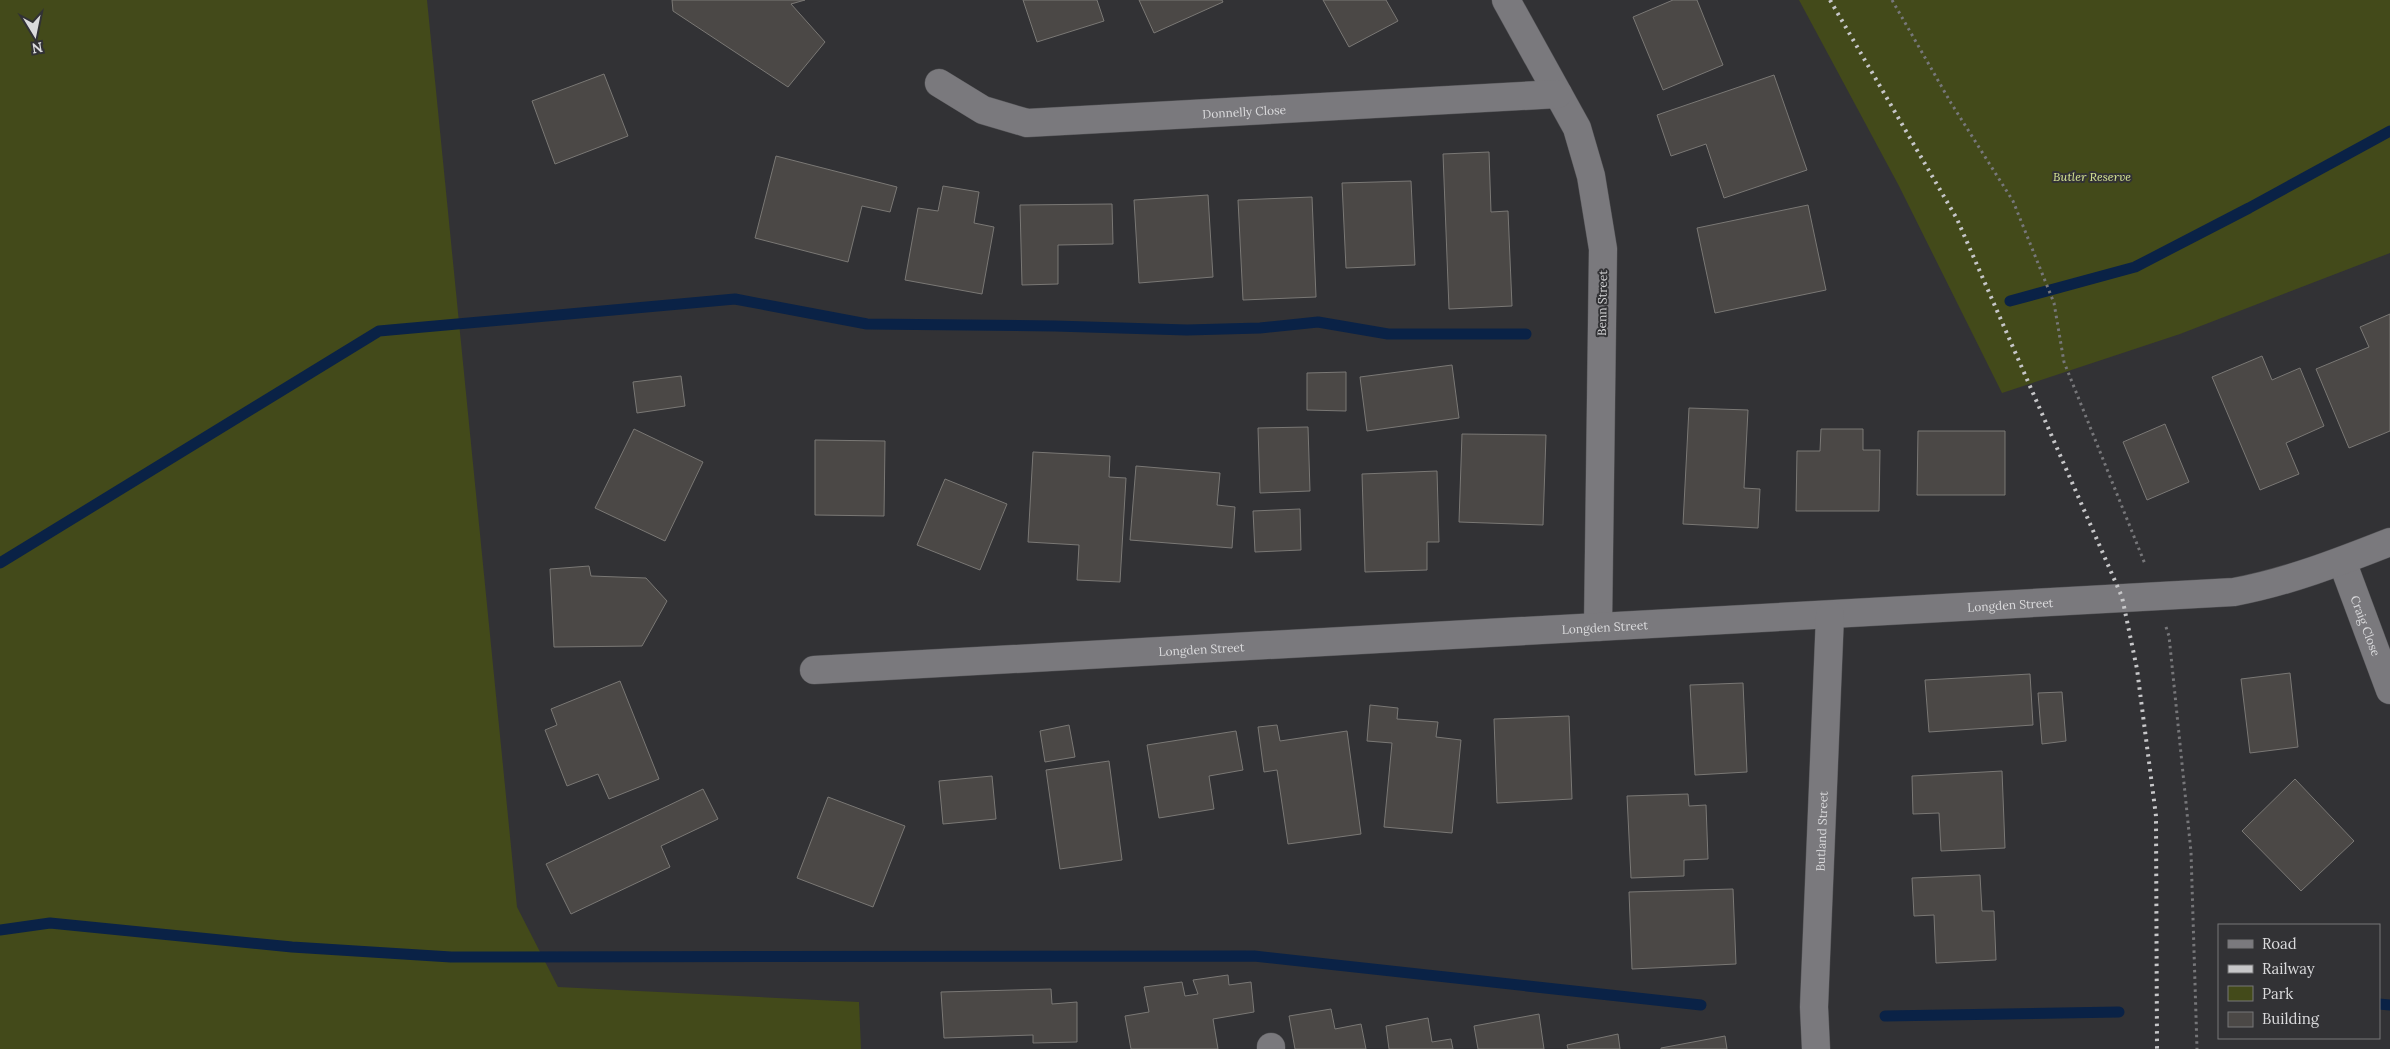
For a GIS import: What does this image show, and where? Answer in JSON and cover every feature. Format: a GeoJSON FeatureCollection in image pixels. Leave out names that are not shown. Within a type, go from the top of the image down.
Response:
{"type":"FeatureCollection","features":[{"type":"Feature","properties":{"kind":"street","name":"Benn Street"},"geometry":{"type":"LineString","coordinates":[[1506,0],[1577,128],[1592,176],[1603,249],[1598,627]]}},
{"type":"Feature","properties":{"kind":"street","name":"Donnelly Close"},"geometry":{"type":"LineString","coordinates":[[939,83],[983,110],[1027,123],[1558,94]]}},
{"type":"Feature","properties":{"kind":"street","name":"Longden Street"},"geometry":{"type":"LineString","coordinates":[[814,670],[2234,592],[2266,586],[2342,561],[2390,542]]}},
{"type":"Feature","properties":{"kind":"street","name":"Craig Close"},"geometry":{"type":"LineString","coordinates":[[2342,561],[2390,690]]}},
{"type":"Feature","properties":{"kind":"street","name":"Butland Street"},"geometry":{"type":"LineString","coordinates":[[1816,1049],[1814,1007],[1830,614]]}},
{"type":"Feature","properties":{"kind":"path"},"geometry":{"type":"LineString","coordinates":[[1892,0],[1951,103],[2013,201],[2054,303],[2064,362],[2157,596],[2169,636],[2191,852],[2197,1049]]}},
{"type":"Feature","properties":{"kind":"green space"},"geometry":{"type":"Polygon","coordinates":[[[0,0],[427,0],[517,907],[558,987],[859,1002],[861,1049],[0,1049],[0,0]]]}},
{"type":"Feature","properties":{"kind":"green space","name":"Butler Reserve"},"geometry":{"type":"Polygon","coordinates":[[[1799,0],[2390,0],[2390,253],[2180,334],[2002,393],[1899,186],[1799,0]]]}},
{"type":"Feature","properties":{"kind":"building"},"geometry":{"type":"Polygon","coordinates":[[[672,0],[805,0],[791,4],[825,42],[788,87],[673,11],[672,0]]]}},
{"type":"Feature","properties":{"kind":"building"},"geometry":{"type":"Polygon","coordinates":[[[1023,0],[1097,0],[1104,21],[1037,42],[1023,0]]]}},
{"type":"Feature","properties":{"kind":"building"},"geometry":{"type":"Polygon","coordinates":[[[1139,0],[1222,0],[1223,2],[1154,33],[1139,0]]]}},
{"type":"Feature","properties":{"kind":"building"},"geometry":{"type":"Polygon","coordinates":[[[1323,0],[1386,0],[1398,21],[1349,47],[1323,0]]]}},
{"type":"Feature","properties":{"kind":"building"},"geometry":{"type":"Polygon","coordinates":[[[1673,0],[1697,0],[1723,65],[1663,90],[1633,17],[1673,0]]]}},
{"type":"Feature","properties":{"kind":"building"},"geometry":{"type":"Polygon","coordinates":[[[604,74],[628,136],[555,164],[532,101],[604,74]]]}},
{"type":"Feature","properties":{"kind":"building"},"geometry":{"type":"Polygon","coordinates":[[[1774,75],[1807,170],[1724,198],[1706,144],[1671,156],[1657,115],[1774,75]]]}},
{"type":"Feature","properties":{"kind":"building"},"geometry":{"type":"Polygon","coordinates":[[[1489,152],[1491,212],[1508,211],[1512,306],[1449,309],[1443,154],[1489,152]]]}},
{"type":"Feature","properties":{"kind":"building"},"geometry":{"type":"Polygon","coordinates":[[[776,156],[897,187],[890,212],[862,206],[848,262],[755,238],[776,156]]]}},
{"type":"Feature","properties":{"kind":"building"},"geometry":{"type":"Polygon","coordinates":[[[1411,181],[1415,265],[1346,268],[1342,183],[1411,181]]]}},
{"type":"Feature","properties":{"kind":"building"},"geometry":{"type":"Polygon","coordinates":[[[943,186],[979,192],[974,223],[994,227],[982,294],[905,280],[918,208],[938,211],[943,186]]]}},
{"type":"Feature","properties":{"kind":"building"},"geometry":{"type":"Polygon","coordinates":[[[1208,195],[1213,277],[1139,283],[1134,200],[1208,195]]]}},
{"type":"Feature","properties":{"kind":"building"},"geometry":{"type":"Polygon","coordinates":[[[1312,197],[1316,297],[1243,300],[1238,200],[1312,197]]]}},
{"type":"Feature","properties":{"kind":"building"},"geometry":{"type":"Polygon","coordinates":[[[1112,204],[1113,244],[1058,245],[1058,284],[1022,285],[1020,205],[1112,204]]]}},
{"type":"Feature","properties":{"kind":"building"},"geometry":{"type":"Polygon","coordinates":[[[1808,205],[1826,290],[1715,313],[1697,228],[1808,205]]]}},
{"type":"Feature","properties":{"kind":"building"},"geometry":{"type":"Polygon","coordinates":[[[2390,314],[2390,431],[2349,448],[2316,369],[2369,347],[2360,327],[2390,314]]]}},
{"type":"Feature","properties":{"kind":"building"},"geometry":{"type":"Polygon","coordinates":[[[2262,356],[2272,380],[2300,368],[2324,426],[2286,443],[2299,474],[2260,490],[2212,377],[2262,356]]]}},
{"type":"Feature","properties":{"kind":"building"},"geometry":{"type":"Polygon","coordinates":[[[1452,365],[1459,418],[1367,431],[1360,377],[1452,365]]]}},
{"type":"Feature","properties":{"kind":"building"},"geometry":{"type":"Polygon","coordinates":[[[1346,372],[1346,411],[1307,410],[1307,373],[1346,372]]]}},
{"type":"Feature","properties":{"kind":"building"},"geometry":{"type":"Polygon","coordinates":[[[681,376],[685,406],[637,413],[633,382],[681,376]]]}},
{"type":"Feature","properties":{"kind":"building"},"geometry":{"type":"Polygon","coordinates":[[[1689,408],[1748,410],[1744,488],[1760,489],[1758,528],[1683,524],[1689,408]]]}},
{"type":"Feature","properties":{"kind":"building"},"geometry":{"type":"Polygon","coordinates":[[[2165,424],[2189,482],[2147,500],[2123,442],[2165,424]]]}},
{"type":"Feature","properties":{"kind":"building"},"geometry":{"type":"Polygon","coordinates":[[[1308,427],[1310,491],[1260,493],[1258,428],[1308,427]]]}},
{"type":"Feature","properties":{"kind":"building"},"geometry":{"type":"Polygon","coordinates":[[[634,429],[703,462],[665,541],[595,508],[634,429]]]}},
{"type":"Feature","properties":{"kind":"building"},"geometry":{"type":"Polygon","coordinates":[[[1821,429],[1863,429],[1863,450],[1880,450],[1879,511],[1796,511],[1797,451],[1820,451],[1821,429]]]}},
{"type":"Feature","properties":{"kind":"building"},"geometry":{"type":"Polygon","coordinates":[[[1918,431],[2005,431],[2005,495],[1917,495],[1918,431]]]}},
{"type":"Feature","properties":{"kind":"building"},"geometry":{"type":"Polygon","coordinates":[[[1462,434],[1546,435],[1543,525],[1459,522],[1462,434]]]}},
{"type":"Feature","properties":{"kind":"building"},"geometry":{"type":"Polygon","coordinates":[[[815,440],[885,441],[884,516],[815,515],[815,440]]]}},
{"type":"Feature","properties":{"kind":"building"},"geometry":{"type":"Polygon","coordinates":[[[1033,452],[1110,456],[1109,477],[1126,478],[1120,582],[1077,580],[1079,545],[1028,542],[1033,452]]]}},
{"type":"Feature","properties":{"kind":"building"},"geometry":{"type":"Polygon","coordinates":[[[1136,466],[1220,473],[1217,505],[1235,507],[1232,548],[1130,540],[1136,466]]]}},
{"type":"Feature","properties":{"kind":"building"},"geometry":{"type":"Polygon","coordinates":[[[1437,471],[1439,542],[1427,542],[1427,570],[1365,572],[1362,474],[1437,471]]]}},
{"type":"Feature","properties":{"kind":"building"},"geometry":{"type":"Polygon","coordinates":[[[945,479],[1007,504],[980,570],[917,545],[945,479]]]}},
{"type":"Feature","properties":{"kind":"building"},"geometry":{"type":"Polygon","coordinates":[[[1300,509],[1301,550],[1255,552],[1253,511],[1300,509]]]}},
{"type":"Feature","properties":{"kind":"building"},"geometry":{"type":"Polygon","coordinates":[[[589,566],[591,576],[646,578],[667,601],[642,646],[554,647],[550,569],[589,566]]]}},
{"type":"Feature","properties":{"kind":"building"},"geometry":{"type":"Polygon","coordinates":[[[2290,673],[2298,747],[2250,753],[2241,679],[2290,673]]]}},
{"type":"Feature","properties":{"kind":"building"},"geometry":{"type":"Polygon","coordinates":[[[2030,674],[2033,725],[1929,732],[1925,680],[2030,674]]]}},
{"type":"Feature","properties":{"kind":"building"},"geometry":{"type":"Polygon","coordinates":[[[620,681],[659,779],[609,799],[598,774],[567,786],[545,730],[557,725],[551,709],[620,681]]]}},
{"type":"Feature","properties":{"kind":"building"},"geometry":{"type":"Polygon","coordinates":[[[1743,683],[1747,772],[1695,775],[1690,685],[1743,683]]]}},
{"type":"Feature","properties":{"kind":"building"},"geometry":{"type":"Polygon","coordinates":[[[2062,692],[2066,741],[2042,744],[2038,693],[2062,692]]]}},
{"type":"Feature","properties":{"kind":"building"},"geometry":{"type":"Polygon","coordinates":[[[1370,705],[1398,708],[1397,719],[1438,722],[1436,737],[1461,740],[1452,833],[1384,827],[1392,743],[1367,741],[1370,705]]]}},
{"type":"Feature","properties":{"kind":"building"},"geometry":{"type":"Polygon","coordinates":[[[1569,716],[1572,799],[1497,803],[1494,719],[1569,716]]]}},
{"type":"Feature","properties":{"kind":"building"},"geometry":{"type":"Polygon","coordinates":[[[1069,725],[1075,757],[1045,762],[1040,731],[1069,725]]]}},
{"type":"Feature","properties":{"kind":"building"},"geometry":{"type":"Polygon","coordinates":[[[1277,725],[1280,741],[1347,731],[1361,834],[1288,844],[1277,770],[1264,772],[1258,727],[1277,725]]]}},
{"type":"Feature","properties":{"kind":"building"},"geometry":{"type":"Polygon","coordinates":[[[1236,731],[1243,770],[1209,776],[1214,809],[1159,818],[1147,745],[1236,731]]]}},
{"type":"Feature","properties":{"kind":"building"},"geometry":{"type":"Polygon","coordinates":[[[1109,761],[1122,860],[1060,869],[1046,770],[1109,761]]]}},
{"type":"Feature","properties":{"kind":"building"},"geometry":{"type":"Polygon","coordinates":[[[2002,771],[2005,848],[1941,851],[1939,813],[1913,814],[1912,776],[2002,771]]]}},
{"type":"Feature","properties":{"kind":"building"},"geometry":{"type":"Polygon","coordinates":[[[992,776],[996,819],[943,824],[939,781],[992,776]]]}},
{"type":"Feature","properties":{"kind":"building"},"geometry":{"type":"Polygon","coordinates":[[[2295,779],[2354,841],[2301,891],[2242,831],[2295,779]]]}},
{"type":"Feature","properties":{"kind":"building"},"geometry":{"type":"Polygon","coordinates":[[[703,789],[718,819],[661,846],[670,867],[571,914],[546,864],[703,789]]]}},
{"type":"Feature","properties":{"kind":"building"},"geometry":{"type":"Polygon","coordinates":[[[1688,794],[1689,806],[1706,805],[1708,859],[1684,860],[1684,876],[1631,878],[1627,796],[1688,794]]]}},
{"type":"Feature","properties":{"kind":"building"},"geometry":{"type":"Polygon","coordinates":[[[828,797],[905,826],[873,907],[797,878],[828,797]]]}},
{"type":"Feature","properties":{"kind":"building"},"geometry":{"type":"Polygon","coordinates":[[[1980,875],[1982,911],[1994,911],[1996,960],[1936,963],[1934,915],[1914,916],[1912,878],[1980,875]]]}},
{"type":"Feature","properties":{"kind":"building"},"geometry":{"type":"Polygon","coordinates":[[[1733,889],[1736,964],[1632,969],[1629,892],[1733,889]]]}},
{"type":"Feature","properties":{"kind":"building"},"geometry":{"type":"Polygon","coordinates":[[[1228,975],[1229,985],[1251,982],[1254,1012],[1213,1019],[1218,1049],[1131,1049],[1125,1016],[1149,1012],[1144,987],[1182,982],[1185,996],[1198,994],[1193,980],[1228,975]]]}},
{"type":"Feature","properties":{"kind":"building"},"geometry":{"type":"Polygon","coordinates":[[[1051,989],[1052,1004],[1077,1002],[1077,1042],[1033,1043],[1033,1035],[944,1038],[941,992],[1051,989]]]}},
{"type":"Feature","properties":{"kind":"building"},"geometry":{"type":"Polygon","coordinates":[[[1331,1009],[1335,1029],[1361,1024],[1366,1049],[1295,1049],[1289,1016],[1331,1009]]]}},
{"type":"Feature","properties":{"kind":"building"},"geometry":{"type":"Polygon","coordinates":[[[1539,1014],[1544,1049],[1478,1049],[1474,1026],[1539,1014]]]}},
{"type":"Feature","properties":{"kind":"building"},"geometry":{"type":"Polygon","coordinates":[[[1428,1018],[1432,1042],[1451,1039],[1453,1049],[1389,1049],[1386,1026],[1428,1018]]]}},
{"type":"Feature","properties":{"kind":"building"},"geometry":{"type":"Polygon","coordinates":[[[1618,1034],[1620,1049],[1568,1049],[1567,1045],[1618,1034]]]}},
{"type":"Feature","properties":{"kind":"building"},"geometry":{"type":"Polygon","coordinates":[[[1725,1036],[1727,1049],[1661,1049],[1661,1048],[1725,1036]]]}},
{"type":"Feature","properties":{"kind":"waterway"},"geometry":{"type":"LineString","coordinates":[[2010,301],[2135,267],[2249,208],[2390,131]]}},
{"type":"Feature","properties":{"kind":"waterway"},"geometry":{"type":"LineString","coordinates":[[0,563],[379,331],[735,299],[867,324],[1055,326],[1187,330],[1260,328],[1318,322],[1388,334],[1526,334]]}},
{"type":"Feature","properties":{"kind":"waterway"},"geometry":{"type":"LineString","coordinates":[[0,930],[50,923],[292,947],[451,957],[1254,956],[1701,1005]]}},
{"type":"Feature","properties":{"kind":"waterway"},"geometry":{"type":"LineString","coordinates":[[2380,1004],[2390,1005]]}},
{"type":"Feature","properties":{"kind":"waterway"},"geometry":{"type":"LineString","coordinates":[[1885,1016],[2119,1012]]}},
{"type":"Feature","properties":{"kind":"railway"},"geometry":{"type":"LineString","coordinates":[[1830,0],[1957,219],[2122,597],[2137,669],[2156,816],[2157,1049]]}}]}
